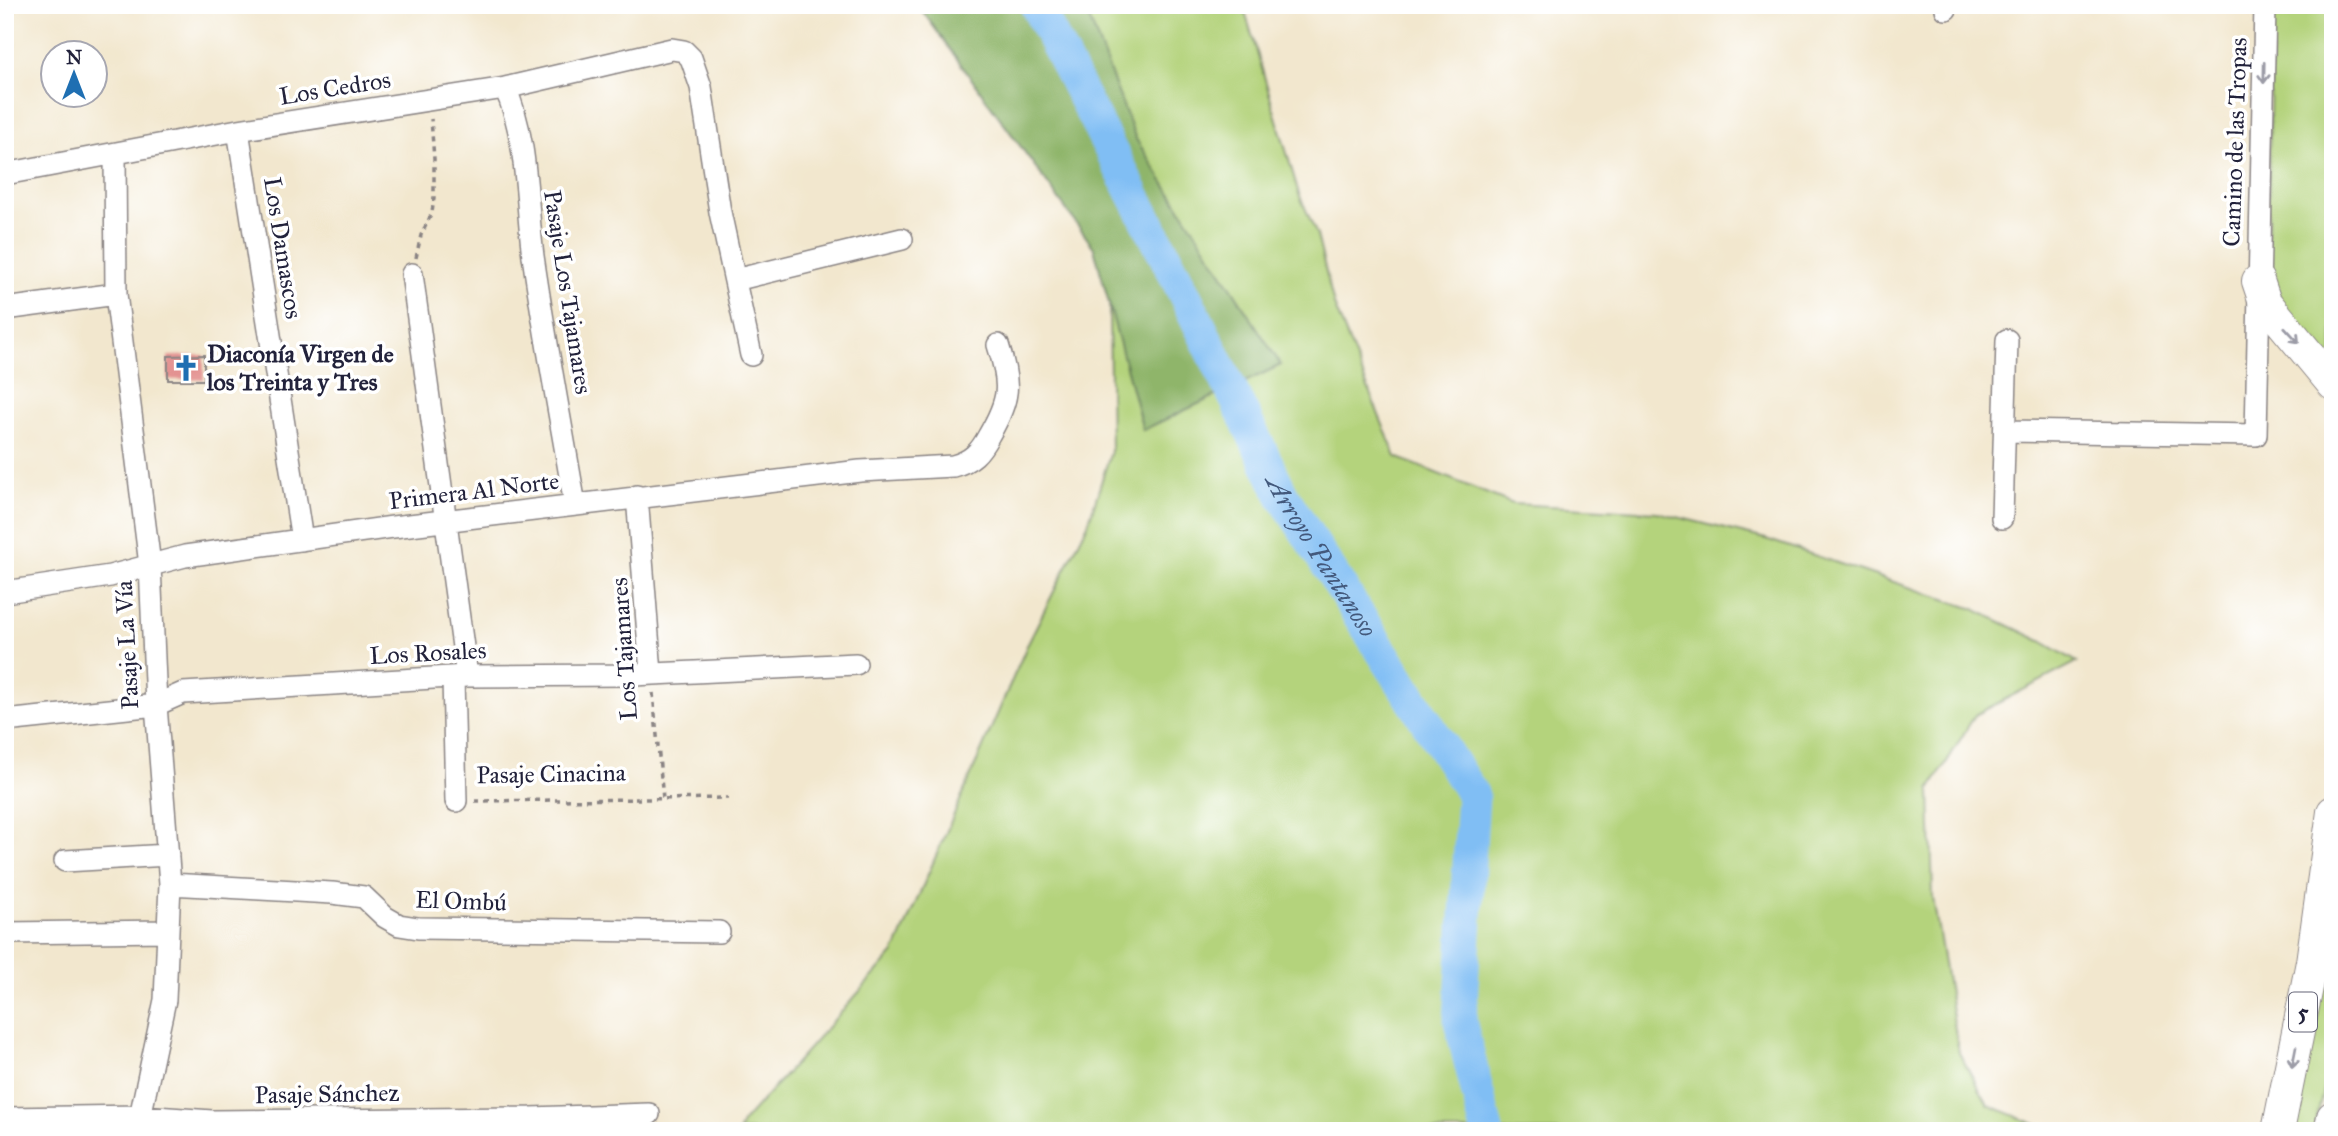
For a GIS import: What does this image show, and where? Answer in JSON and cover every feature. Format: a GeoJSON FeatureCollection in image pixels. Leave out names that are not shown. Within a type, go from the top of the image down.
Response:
{"type":"FeatureCollection","features":[{"type":"Feature","properties":{"kind":"highway"},"geometry":{"type":"LineString","coordinates":[[2258,281],[2265,302],[2333,384]]}},
{"type":"Feature","properties":{"kind":"highway","name":"5"},"geometry":{"type":"LineString","coordinates":[[2278,1131],[2312,962],[2333,812]]}},
{"type":"Feature","properties":{"kind":"highway"},"geometry":{"type":"LineString","coordinates":[[2330,1131],[2333,1117]]}},
{"type":"Feature","properties":{"kind":"street","name":"Camino de las Tropas"},"geometry":{"type":"LineString","coordinates":[[2005,430],[2256,435],[2265,5]]}},
{"type":"Feature","properties":{"kind":"street","name":"Los Cedros"},"geometry":{"type":"LineString","coordinates":[[5,174],[238,130],[505,88],[672,50],[684,51],[691,58],[701,87],[720,212],[735,280]]}},
{"type":"Feature","properties":{"kind":"street","name":"Pasaje Los Tajamares"},"geometry":{"type":"LineString","coordinates":[[505,88],[517,129],[533,257],[576,505]]}},
{"type":"Feature","properties":{"kind":"street","name":"Los Damascos"},"geometry":{"type":"LineString","coordinates":[[238,130],[302,540]]}},
{"type":"Feature","properties":{"kind":"street","name":"Pasaje La Vía"},"geometry":{"type":"LineString","coordinates":[[115,154],[116,293],[150,565],[156,705],[170,884],[165,1000],[139,1124]]}},
{"type":"Feature","properties":{"kind":"street"},"geometry":{"type":"LineString","coordinates":[[751,355],[735,280],[902,239]]}},
{"type":"Feature","properties":{"kind":"street","name":"Pasaje Cinacina"},"geometry":{"type":"LineString","coordinates":[[412,274],[446,520],[460,677],[456,801]]}},
{"type":"Feature","properties":{"kind":"street"},"geometry":{"type":"LineString","coordinates":[[5,309],[116,293]]}},
{"type":"Feature","properties":{"kind":"street"},"geometry":{"type":"LineString","coordinates":[[2002,518],[2007,340]]}},
{"type":"Feature","properties":{"kind":"street","name":"Primera Al Norte"},"geometry":{"type":"LineString","coordinates":[[5,592],[110,576],[184,556],[446,520],[860,471],[953,466],[972,459],[1004,410],[1006,369],[998,345]]}},
{"type":"Feature","properties":{"kind":"street","name":"Los Tajamares"},"geometry":{"type":"LineString","coordinates":[[637,496],[651,673]]}},
{"type":"Feature","properties":{"kind":"street","name":"Los Rosales"},"geometry":{"type":"LineString","coordinates":[[5,721],[156,705],[183,693],[460,677],[633,675],[856,664]]}},
{"type":"Feature","properties":{"kind":"street"},"geometry":{"type":"LineString","coordinates":[[65,861],[169,855]]}},
{"type":"Feature","properties":{"kind":"street","name":"El Ombú"},"geometry":{"type":"LineString","coordinates":[[170,884],[364,897],[399,926],[418,928],[719,932]]}},
{"type":"Feature","properties":{"kind":"street"},"geometry":{"type":"LineString","coordinates":[[5,933],[168,931]]}},
{"type":"Feature","properties":{"kind":"street","name":"Pasaje Sánchez"},"geometry":{"type":"LineString","coordinates":[[5,1118],[139,1124],[649,1114]]}},
{"type":"Feature","properties":{"kind":"path"},"geometry":{"type":"LineString","coordinates":[[412,274],[421,235],[432,214],[434,197],[429,100]]}},
{"type":"Feature","properties":{"kind":"path","name":"Los Tajamares"},"geometry":{"type":"LineString","coordinates":[[651,673],[663,799]]}},
{"type":"Feature","properties":{"kind":"path","name":"Pasaje Cinacina"},"geometry":{"type":"LineString","coordinates":[[456,801],[728,798]]}},
{"type":"Feature","properties":{"kind":"green space"},"geometry":{"type":"Polygon","coordinates":[[[918,5],[1084,5],[1136,139],[1281,365],[1143,430],[1094,248],[918,5]]]}},
{"type":"Feature","properties":{"kind":"green space"},"geometry":{"type":"Polygon","coordinates":[[[972,5],[1243,5],[1299,194],[1317,235],[1334,305],[1396,457],[1513,504],[1657,512],[1766,539],[1974,609],[2041,641],[2077,662],[1975,715],[1930,790],[1933,898],[1959,1053],[1988,1105],[2053,1131],[739,1131],[742,1123],[894,953],[1029,641],[1088,524],[1111,451],[1108,232],[972,5]]]}},
{"type":"Feature","properties":{"kind":"green space"},"geometry":{"type":"Polygon","coordinates":[[[2272,5],[2333,5],[2333,366],[2285,313],[2267,269],[2272,5]]]}},
{"type":"Feature","properties":{"kind":"green space"},"geometry":{"type":"Polygon","coordinates":[[[2333,916],[2333,1048],[2314,1131],[2291,1131],[2333,916]]]}},
{"type":"Feature","properties":{"kind":"building","name":"Diaconía Virgen de los Treinta y Tres"},"geometry":{"type":"Polygon","coordinates":[[[204,355],[204,380],[168,380],[168,356],[204,355]]]}},
{"type":"Feature","properties":{"kind":"waterway","name":"Arroyo Pantanoso"},"geometry":{"type":"LineString","coordinates":[[1036,5],[1175,275],[1283,496],[1473,795],[1460,1021],[1487,1131]]}},
{"type":"Feature","properties":{"kind":"place","name":"Diaconía Virgen de los Treinta y Tres"},"geometry":{"type":"Point","coordinates":[186,368]}}]}
